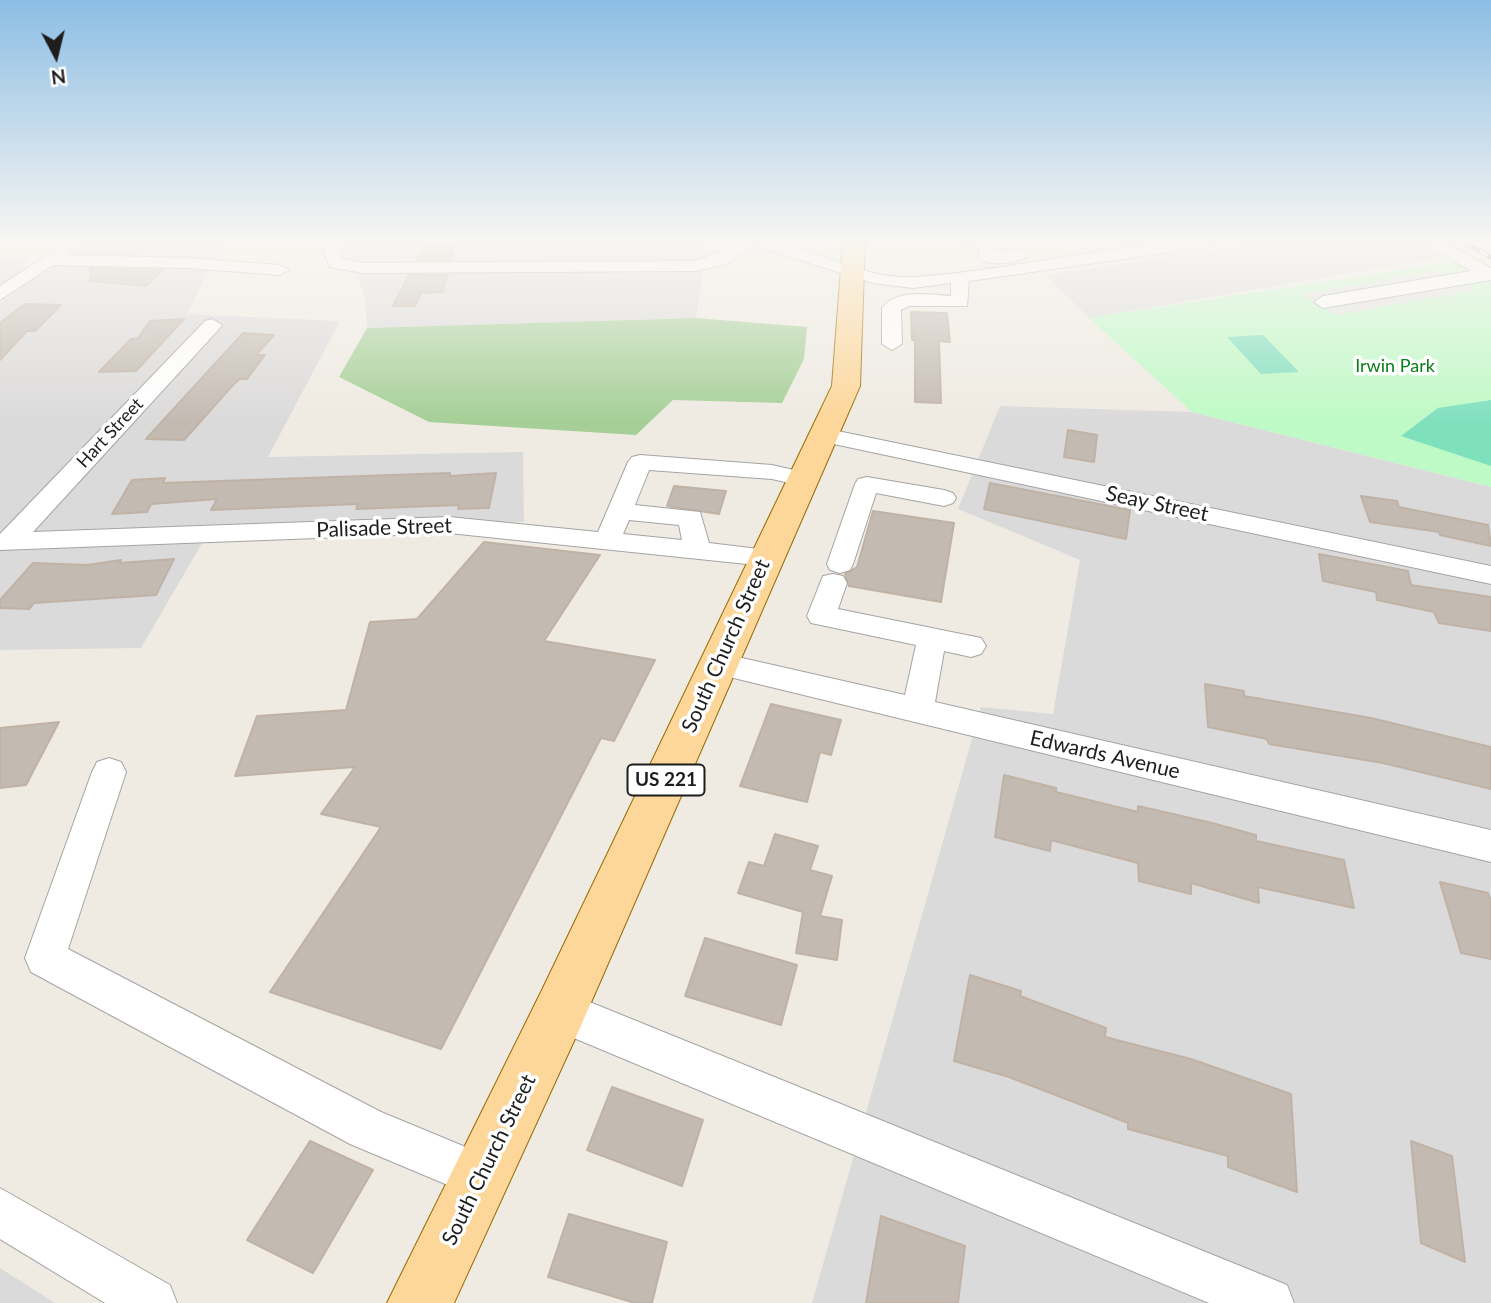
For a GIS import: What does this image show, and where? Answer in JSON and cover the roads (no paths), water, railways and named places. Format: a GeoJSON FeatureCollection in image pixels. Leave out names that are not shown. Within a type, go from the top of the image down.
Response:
{"type":"FeatureCollection","features":[{"type":"Feature","properties":{"kind":"main road","name":"South Church Street"},"geometry":{"type":"LineString","coordinates":[[420,1303],[560,1011],[846,386],[851,302]]}},
{"type":"Feature","properties":{"kind":"street"},"geometry":{"type":"LineString","coordinates":[[892,344],[891,308],[902,302]]}},
{"type":"Feature","properties":{"kind":"street","name":"Hart Street"},"geometry":{"type":"LineString","coordinates":[[5,542],[212,325]]}},
{"type":"Feature","properties":{"kind":"street","name":"Seay Street"},"geometry":{"type":"LineString","coordinates":[[823,435],[1491,575]]}},
{"type":"Feature","properties":{"kind":"street"},"geometry":{"type":"LineString","coordinates":[[608,540],[640,462],[772,472],[802,480]]}},
{"type":"Feature","properties":{"kind":"street"},"geometry":{"type":"LineString","coordinates":[[944,498],[867,485],[821,616],[971,646]]}},
{"type":"Feature","properties":{"kind":"street"},"geometry":{"type":"LineString","coordinates":[[620,511],[691,518],[697,549]]}},
{"type":"Feature","properties":{"kind":"street","name":"Palisade Street"},"geometry":{"type":"LineString","coordinates":[[5,542],[449,525],[766,557]]}},
{"type":"Feature","properties":{"kind":"street"},"geometry":{"type":"LineString","coordinates":[[918,711],[932,638]]}},
{"type":"Feature","properties":{"kind":"street","name":"Edwards Avenue"},"geometry":{"type":"LineString","coordinates":[[720,664],[1491,846]]}},
{"type":"Feature","properties":{"kind":"street"},"geometry":{"type":"LineString","coordinates":[[109,772],[45,958],[366,1128],[481,1176]]}},
{"type":"Feature","properties":{"kind":"street"},"geometry":{"type":"LineString","coordinates":[[560,1011],[1269,1303]]}},
{"type":"Feature","properties":{"kind":"street"},"geometry":{"type":"LineString","coordinates":[[0,1212],[152,1303]]}},
{"type":"Feature","properties":{"kind":"park label","name":"Irwin Park"},"geometry":{"type":"Point","coordinates":[1395,366]}}]}
